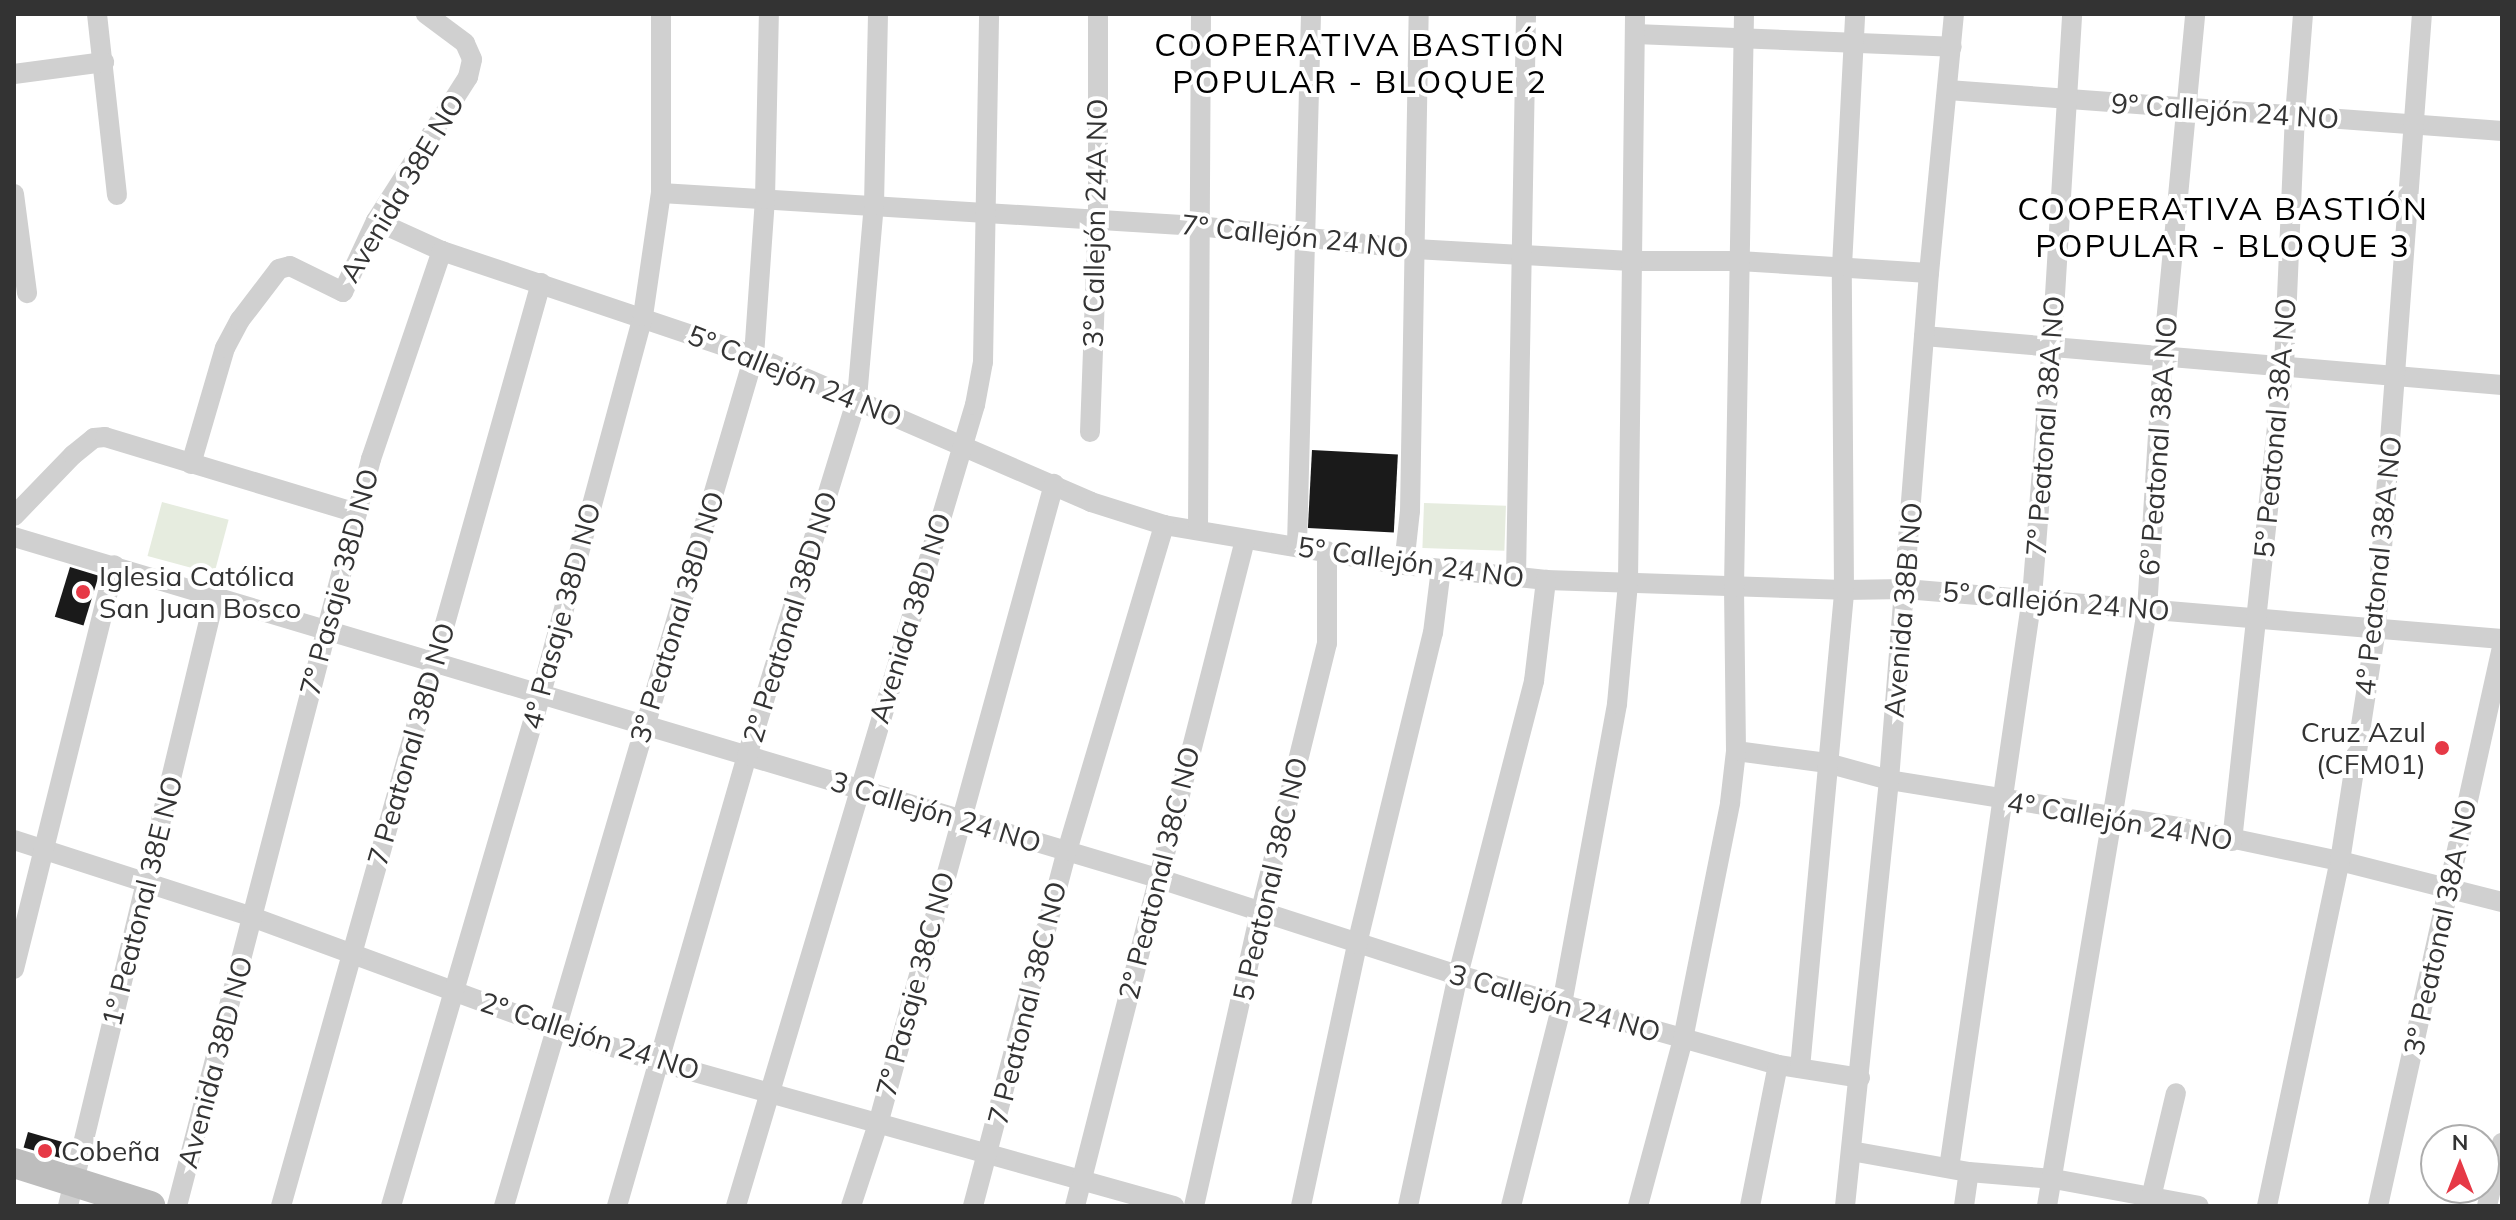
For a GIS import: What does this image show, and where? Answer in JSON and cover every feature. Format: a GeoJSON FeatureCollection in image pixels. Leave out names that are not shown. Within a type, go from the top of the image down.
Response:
{"type":"FeatureCollection","features":[{"type":"Feature","properties":{"kind":"street"},"geometry":{"type":"LineString","coordinates":[[97,14],[117,195]]}},
{"type":"Feature","properties":{"kind":"street","name":"Avenida 38E NO"},"geometry":{"type":"LineString","coordinates":[[191,464],[225,348],[240,320],[279,269],[290,266],[343,292],[376,221],[468,77],[472,59],[465,43],[426,14]]}},
{"type":"Feature","properties":{"kind":"street","name":"4° Pasaje 38D NO"},"geometry":{"type":"LineString","coordinates":[[391,1206],[541,694],[643,316],[661,193],[661,14]]}},
{"type":"Feature","properties":{"kind":"street","name":"3° Peatonal 38D NO"},"geometry":{"type":"LineString","coordinates":[[504,1206],[754,356],[765,199],[769,14]]}},
{"type":"Feature","properties":{"kind":"street","name":"2° Peatonal 38D NO"},"geometry":{"type":"LineString","coordinates":[[617,1206],[747,756],[857,398],[874,205],[878,14]]}},
{"type":"Feature","properties":{"kind":"street","name":"Avenida 38D NO"},"geometry":{"type":"LineString","coordinates":[[736,1206],[975,405],[983,362],[989,14]]}},
{"type":"Feature","properties":{"kind":"street","name":"3° Callejón 24A NO"},"geometry":{"type":"LineString","coordinates":[[1090,432],[1098,218],[1098,14]]}},
{"type":"Feature","properties":{"kind":"street"},"geometry":{"type":"LineString","coordinates":[[1198,530],[1201,14]]}},
{"type":"Feature","properties":{"kind":"street"},"geometry":{"type":"LineString","coordinates":[[1297,545],[1311,14]]}},
{"type":"Feature","properties":{"kind":"street"},"geometry":{"type":"LineString","coordinates":[[1404,565],[1410,511],[1419,14]]}},
{"type":"Feature","properties":{"kind":"street"},"geometry":{"type":"LineString","coordinates":[[1516,577],[1526,14]]}},
{"type":"Feature","properties":{"kind":"street"},"geometry":{"type":"LineString","coordinates":[[1643,1205],[1683,1039],[1730,803],[1736,751],[1734,587],[1744,14]]}},
{"type":"Feature","properties":{"kind":"street"},"geometry":{"type":"LineString","coordinates":[[1800,1068],[1844,590],[1842,266],[1855,14]]}},
{"type":"Feature","properties":{"kind":"street","name":"Avenida 38B NO"},"geometry":{"type":"LineString","coordinates":[[1845,1206],[1889,780],[1929,273],[1954,14]]}},
{"type":"Feature","properties":{"kind":"street","name":"7° Peatonal 38A NO"},"geometry":{"type":"LineString","coordinates":[[1964,1206],[1959,1170],[2002,799],[2032,597],[2052,344],[2072,14]]}},
{"type":"Feature","properties":{"kind":"street","name":"6º Peatonal 38A NO"},"geometry":{"type":"LineString","coordinates":[[2047,1206],[2115,818],[2147,610],[2163,355],[2195,14]]}},
{"type":"Feature","properties":{"kind":"street","name":"5° Peatonal 38A NO"},"geometry":{"type":"LineString","coordinates":[[2232,841],[2284,366],[2295,116],[2303,14]]}},
{"type":"Feature","properties":{"kind":"street","name":"4° Peatonal 38A NO"},"geometry":{"type":"LineString","coordinates":[[2267,1206],[2340,861],[2376,628],[2422,14]]}},
{"type":"Feature","properties":{"kind":"street"},"geometry":{"type":"LineString","coordinates":[[1511,1206],[1562,1004],[1617,704],[1628,582],[1635,24],[1743,38],[1952,47]]}},
{"type":"Feature","properties":{"kind":"street"},"geometry":{"type":"LineString","coordinates":[[14,74],[104,62]]}},
{"type":"Feature","properties":{"kind":"street","name":"9° Callejón 24 NO"},"geometry":{"type":"LineString","coordinates":[[1948,90],[2502,131]]}},
{"type":"Feature","properties":{"kind":"street","name":"7° Callejón 24 NO"},"geometry":{"type":"LineString","coordinates":[[661,193],[1098,218],[1415,249],[1631,261],[1739,261],[1929,273]]}},
{"type":"Feature","properties":{"kind":"street"},"geometry":{"type":"LineString","coordinates":[[14,194],[27,293]]}},
{"type":"Feature","properties":{"kind":"street","name":"5° Callejón 24 NO"},"geometry":{"type":"LineString","coordinates":[[376,221],[442,251],[643,316],[754,356],[857,398],[1091,502],[1164,525],[1404,565],[1546,580],[1844,590],[1905,589],[2032,597],[2147,610],[2502,639]]}},
{"type":"Feature","properties":{"kind":"street","name":"7° Pasaje 38D NO"},"geometry":{"type":"LineString","coordinates":[[252,917],[371,459],[442,251]]}},
{"type":"Feature","properties":{"kind":"street","name":"7 Peatonal 38D NO"},"geometry":{"type":"LineString","coordinates":[[281,1206],[541,283]]}},
{"type":"Feature","properties":{"kind":"street"},"geometry":{"type":"LineString","coordinates":[[1924,336],[2052,344],[2502,385]]}},
{"type":"Feature","properties":{"kind":"street"},"geometry":{"type":"LineString","coordinates":[[14,516],[73,455],[94,438],[105,437],[357,513]]}},
{"type":"Feature","properties":{"kind":"street","name":"7° Pasaje 38C NO"},"geometry":{"type":"LineString","coordinates":[[851,1206],[878,1124],[1054,484]]}},
{"type":"Feature","properties":{"kind":"street","name":"7 Peatonal 38C NO"},"geometry":{"type":"LineString","coordinates":[[973,1206],[1067,851],[1164,525]]}},
{"type":"Feature","properties":{"kind":"street","name":"2° Peatonal 38C NO"},"geometry":{"type":"LineString","coordinates":[[1075,1206],[1245,540]]}},
{"type":"Feature","properties":{"kind":"street","name":"3 Callejón 24 NO"},"geometry":{"type":"LineString","coordinates":[[16,544],[115,565],[1157,878],[1260,914],[1458,975],[1778,1065],[1860,1078]]}},
{"type":"Feature","properties":{"kind":"street","name":"5 Peatonal 38C NO"},"geometry":{"type":"LineString","coordinates":[[1194,1206],[1260,914],[1327,643],[1327,551]]}},
{"type":"Feature","properties":{"kind":"street"},"geometry":{"type":"LineString","coordinates":[[14,969],[115,565]]}},
{"type":"Feature","properties":{"kind":"street"},"geometry":{"type":"LineString","coordinates":[[1301,1206],[1357,944],[1433,633],[1441,569]]}},
{"type":"Feature","properties":{"kind":"street"},"geometry":{"type":"LineString","coordinates":[[1408,1206],[1458,975],[1534,681],[1546,580]]}},
{"type":"Feature","properties":{"kind":"street","name":"1° Peatonal 38E NO"},"geometry":{"type":"LineString","coordinates":[[70,1194],[215,596]]}},
{"type":"Feature","properties":{"kind":"street","name":"3° Peatonal 38A NO"},"geometry":{"type":"LineString","coordinates":[[2378,1206],[2502,647]]}},
{"type":"Feature","properties":{"kind":"street","name":"4° Callejón 24 NO"},"geometry":{"type":"LineString","coordinates":[[1736,751],[1827,763],[1889,780],[2178,827],[2232,841],[2340,861],[2502,902]]}},
{"type":"Feature","properties":{"kind":"street","name":"2° Callejón 24 NO"},"geometry":{"type":"LineString","coordinates":[[14,840],[252,917],[556,1029],[659,1062],[1174,1206]]}},
{"type":"Feature","properties":{"kind":"street","name":"Avenida 38D NO"},"geometry":{"type":"LineString","coordinates":[[177,1206],[252,917]]}},
{"type":"Feature","properties":{"kind":"street"},"geometry":{"type":"LineString","coordinates":[[1750,1206],[1778,1065]]}},
{"type":"Feature","properties":{"kind":"street"},"geometry":{"type":"LineString","coordinates":[[2150,1202],[2176,1093]]}},
{"type":"Feature","properties":{"kind":"street"},"geometry":{"type":"LineString","coordinates":[[2487,1206],[2502,1143]]}},
{"type":"Feature","properties":{"kind":"street"},"geometry":{"type":"LineString","coordinates":[[1851,1151],[1959,1170],[2054,1179],[2150,1202],[2199,1206]]}},
{"type":"Feature","properties":{"kind":"street"},"geometry":{"type":"LineString","coordinates":[[14,1163],[70,1194],[150,1206]]}},
{"type":"Feature","properties":{"kind":"shaded area"},"geometry":{"type":"Polygon","coordinates":[[[162,502],[229,520],[214,574],[148,556],[162,502]]]}},
{"type":"Feature","properties":{"kind":"shaded area"},"geometry":{"type":"Polygon","coordinates":[[[1424,503],[1506,506],[1504,551],[1422,548],[1424,503]]]}},
{"type":"Feature","properties":{"kind":"building"},"geometry":{"type":"Polygon","coordinates":[[[1312,450],[1398,455],[1394,532],[1308,528],[1312,450]]]}},
{"type":"Feature","properties":{"kind":"building"},"geometry":{"type":"Polygon","coordinates":[[[70,567],[99,576],[83,625],[55,617],[70,567]]]}},
{"type":"Feature","properties":{"kind":"building"},"geometry":{"type":"Polygon","coordinates":[[[28,1132],[70,1144],[66,1160],[24,1147],[28,1132]]]}},
{"type":"Feature","properties":{"kind":"place","name":"Iglesia Católica San Juan Bosco"},"geometry":{"type":"Point","coordinates":[83,592]}},
{"type":"Feature","properties":{"kind":"place","name":"Cruz Azul (CFM01)"},"geometry":{"type":"Point","coordinates":[2442,748]}},
{"type":"Feature","properties":{"kind":"place","name":"Cobeña"},"geometry":{"type":"Point","coordinates":[45,1151]}},
{"type":"Feature","properties":{"kind":"district","name":"COOPERATIVA BASTIÓN POPULAR - BLOQUE 2"},"geometry":{"type":"Point","coordinates":[1360,64]}},
{"type":"Feature","properties":{"kind":"district","name":"COOPERATIVA BASTIÓN POPULAR - BLOQUE 3"},"geometry":{"type":"Point","coordinates":[2223,228]}}]}
